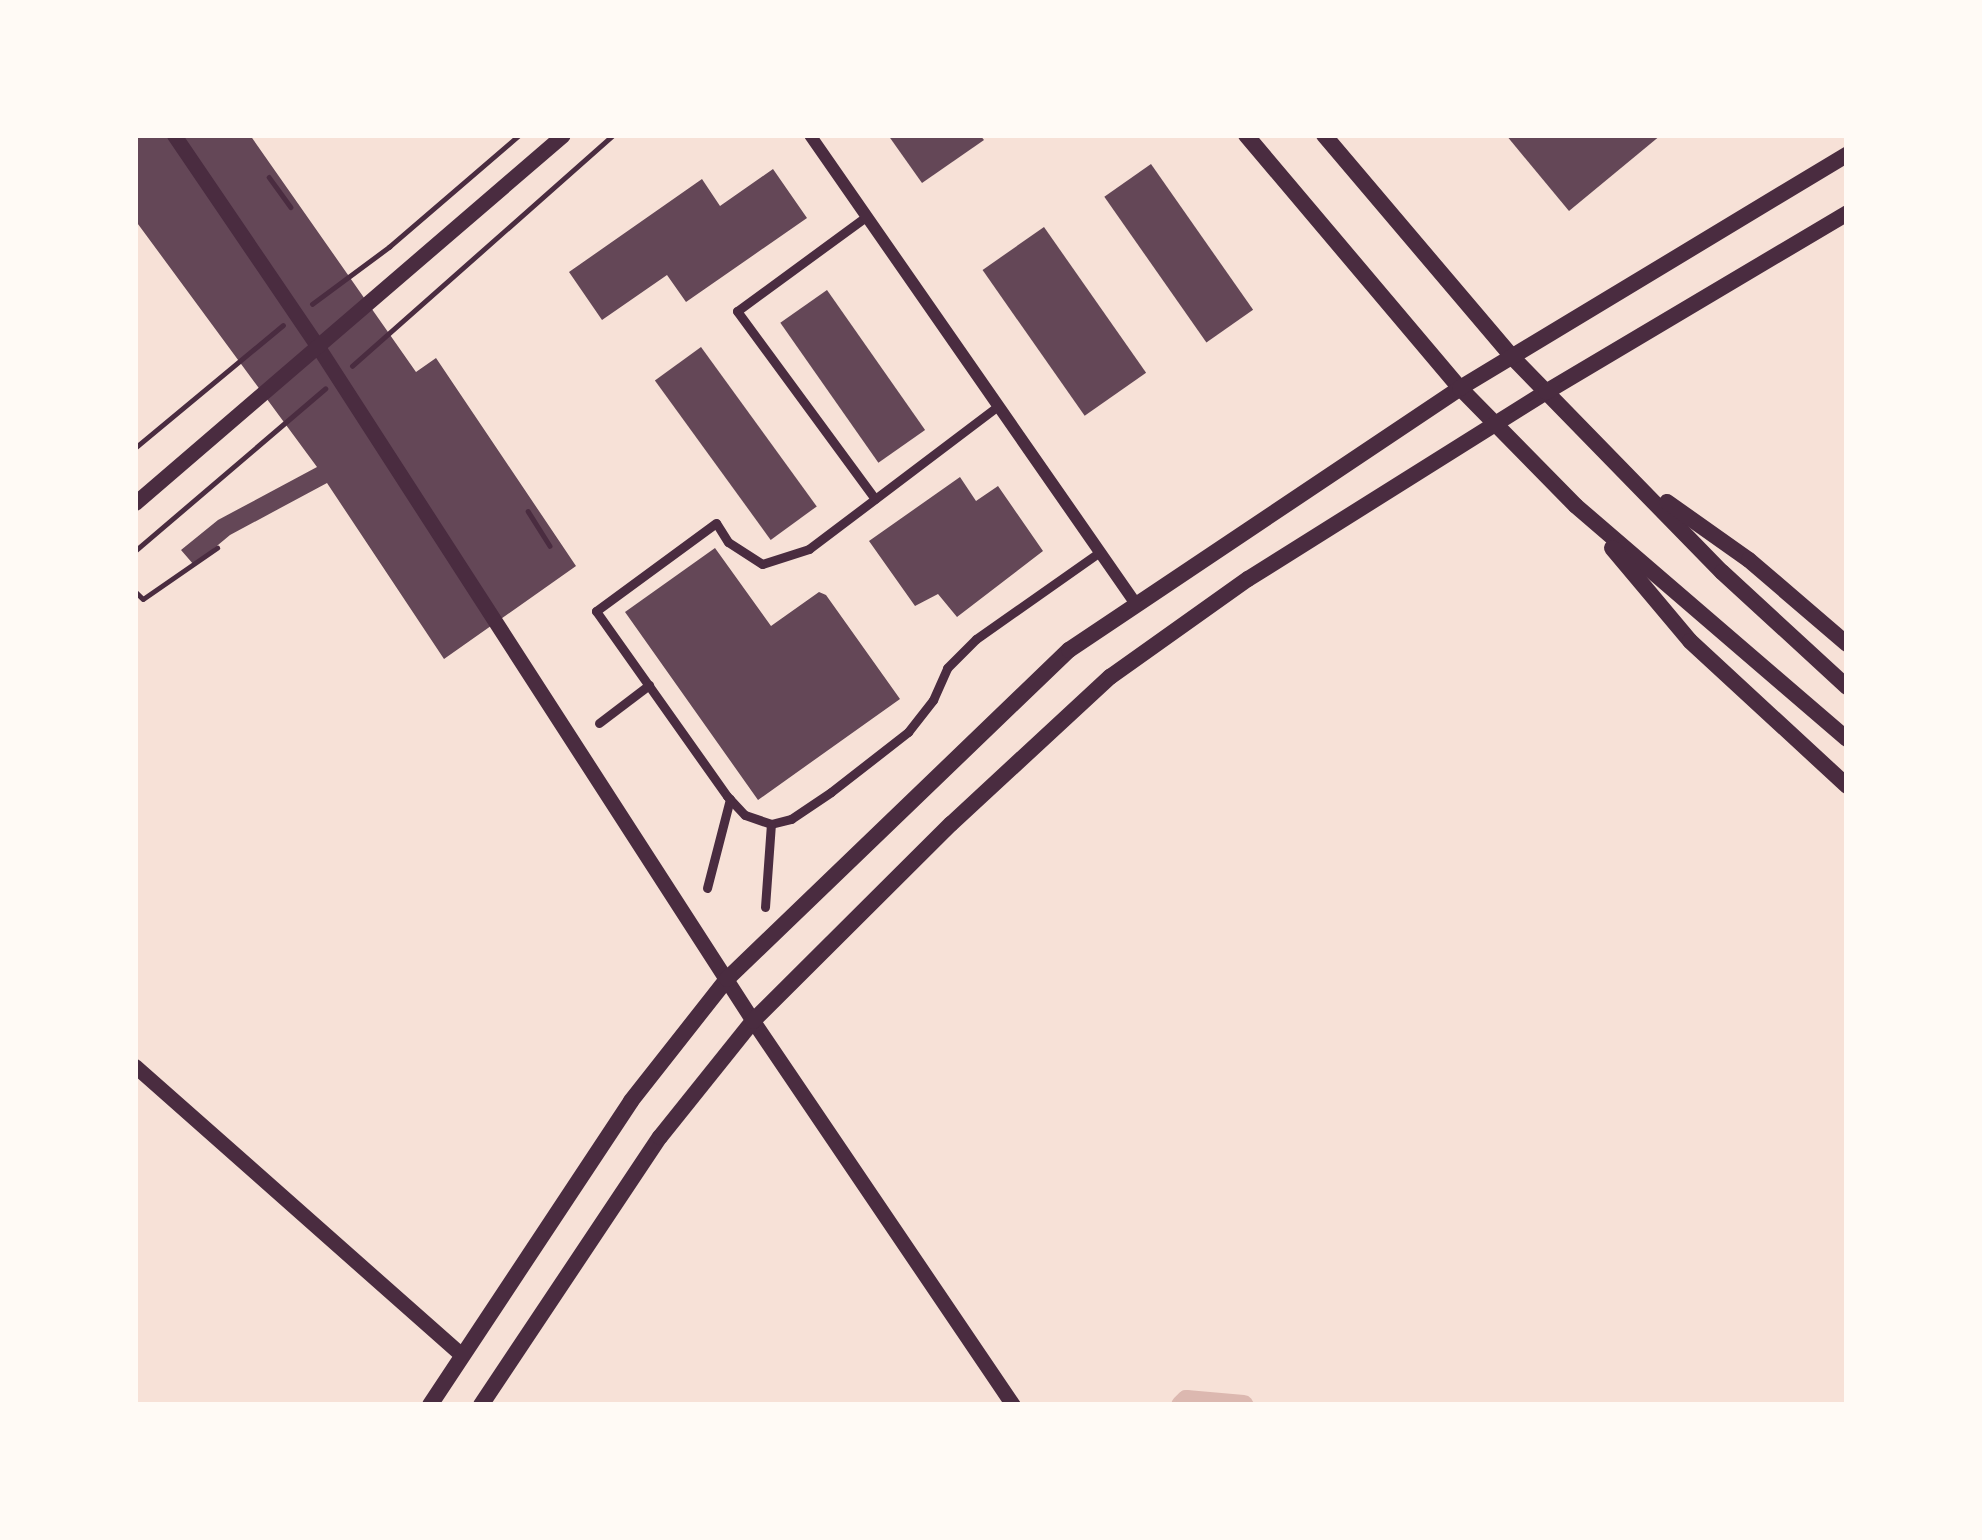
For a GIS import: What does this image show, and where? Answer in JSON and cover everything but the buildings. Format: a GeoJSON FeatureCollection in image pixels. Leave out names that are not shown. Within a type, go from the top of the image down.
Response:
{"type":"FeatureCollection","features":[{"type":"Feature","properties":{"kind":"main road"},"geometry":{"type":"LineString","coordinates":[[1246,135],[1460,388],[1576,506],[1690,641],[1847,786]]}},
{"type":"Feature","properties":{"kind":"main road"},"geometry":{"type":"LineString","coordinates":[[1324,135],[1513,358],[1722,572],[1847,687]]}},
{"type":"Feature","properties":{"kind":"main road"},"geometry":{"type":"LineString","coordinates":[[430,1405],[631,1101],[727,979],[1069,650],[1460,388],[1847,155]]}},
{"type":"Feature","properties":{"kind":"main road"},"geometry":{"type":"LineString","coordinates":[[481,1405],[660,1137],[753,1021],[951,824],[1110,677],[1248,579],[1546,392],[1847,213]]}},
{"type":"Feature","properties":{"kind":"main road"},"geometry":{"type":"LineString","coordinates":[[1641,484],[1749,560],[1847,644]]}},
{"type":"Feature","properties":{"kind":"main road"},"geometry":{"type":"LineString","coordinates":[[1576,506],[1847,739]]}},
{"type":"Feature","properties":{"kind":"street"},"geometry":{"type":"LineString","coordinates":[[174,135],[318,347],[753,1021],[1013,1405]]}},
{"type":"Feature","properties":{"kind":"street"},"geometry":{"type":"LineString","coordinates":[[135,503],[563,135]]}},
{"type":"Feature","properties":{"kind":"street"},"geometry":{"type":"LineString","coordinates":[[810,135],[1136,604]]}},
{"type":"Feature","properties":{"kind":"street"},"geometry":{"type":"LineString","coordinates":[[867,217],[737,311],[874,500]]}},
{"type":"Feature","properties":{"kind":"street"},"geometry":{"type":"LineString","coordinates":[[998,406],[783,562],[762,564],[728,542],[716,523],[596,611],[730,799],[745,815],[772,824],[791,819],[831,792],[908,732],[933,700],[947,668],[976,639],[1100,552]]}},
{"type":"Feature","properties":{"kind":"street"},"geometry":{"type":"LineString","coordinates":[[599,723],[649,686]]}},
{"type":"Feature","properties":{"kind":"street"},"geometry":{"type":"LineString","coordinates":[[706,888],[730,799]]}},
{"type":"Feature","properties":{"kind":"street"},"geometry":{"type":"LineString","coordinates":[[765,907],[772,824]]}},
{"type":"Feature","properties":{"kind":"street"},"geometry":{"type":"LineString","coordinates":[[135,1066],[462,1355]]}},
{"type":"Feature","properties":{"kind":"path"},"geometry":{"type":"LineString","coordinates":[[135,448],[297,315],[389,247],[519,135]]}},
{"type":"Feature","properties":{"kind":"path"},"geometry":{"type":"LineString","coordinates":[[135,551],[613,135]]}},
{"type":"Feature","properties":{"kind":"path"},"geometry":{"type":"LineString","coordinates":[[269,177],[291,207]]}},
{"type":"Feature","properties":{"kind":"path"},"geometry":{"type":"LineString","coordinates":[[528,511],[550,546]]}},
{"type":"Feature","properties":{"kind":"path"},"geometry":{"type":"LineString","coordinates":[[135,591],[143,599],[218,548]]}},
{"type":"Feature","properties":{"kind":"waterway"},"geometry":{"type":"LineString","coordinates":[[1181,1405],[1186,1400],[1243,1405]]}}]}
